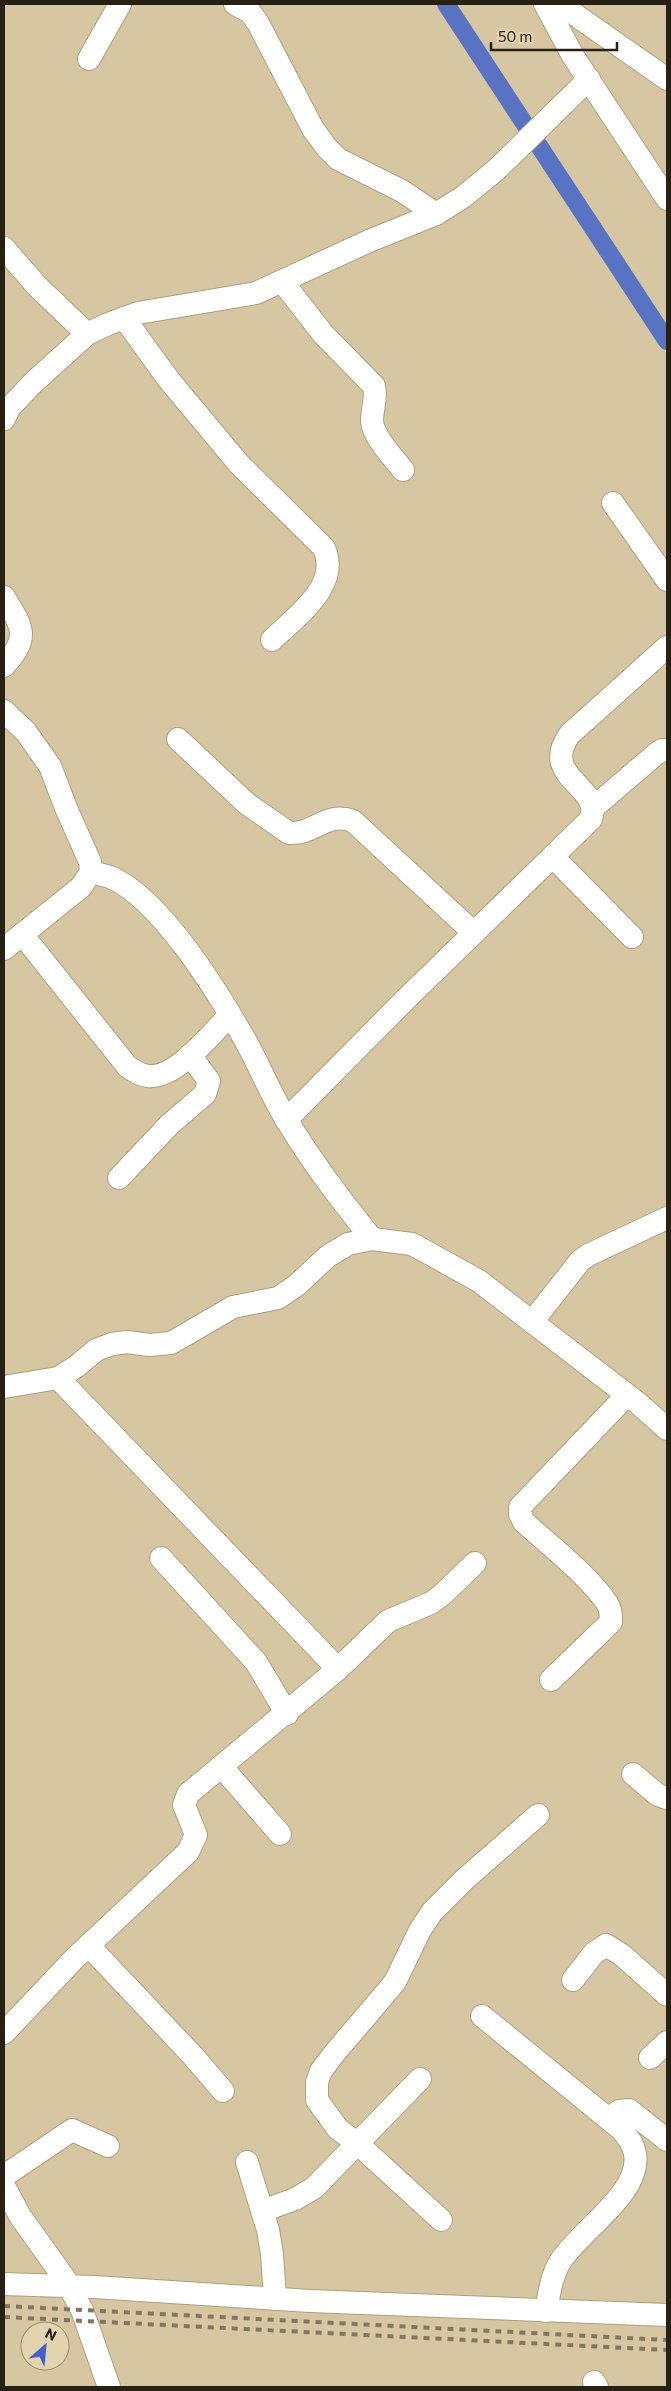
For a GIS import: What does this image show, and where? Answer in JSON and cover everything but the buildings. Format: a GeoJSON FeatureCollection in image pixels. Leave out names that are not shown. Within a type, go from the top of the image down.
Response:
{"type":"FeatureCollection","features":[{"type":"Feature","properties":{"kind":"street"},"geometry":{"type":"LineString","coordinates":[[89,59],[120,4]]}},
{"type":"Feature","properties":{"kind":"street"},"geometry":{"type":"LineString","coordinates":[[235,4],[250,12],[258,24],[313,129],[327,148],[338,159],[402,191],[436,214]]}},
{"type":"Feature","properties":{"kind":"street"},"geometry":{"type":"LineString","coordinates":[[557,8],[573,56],[667,199]]}},
{"type":"Feature","properties":{"kind":"street"},"geometry":{"type":"LineString","coordinates":[[557,8],[667,79]]}},
{"type":"Feature","properties":{"kind":"street"},"geometry":{"type":"LineString","coordinates":[[4,419],[10,407],[35,381],[88,334],[138,313],[256,293],[369,241],[436,214],[463,197],[496,170],[589,79]]}},
{"type":"Feature","properties":{"kind":"street"},"geometry":{"type":"LineString","coordinates":[[4,248],[37,286],[88,334]]}},
{"type":"Feature","properties":{"kind":"street"},"geometry":{"type":"LineString","coordinates":[[282,281],[323,334],[374,386],[376,394],[372,422],[381,440],[403,470]]}},
{"type":"Feature","properties":{"kind":"street"},"geometry":{"type":"LineString","coordinates":[[124,318],[175,387],[239,464],[324,548],[328,564],[325,580],[320,592],[272,640]]}},
{"type":"Feature","properties":{"kind":"street"},"geometry":{"type":"LineString","coordinates":[[613,502],[667,580]]}},
{"type":"Feature","properties":{"kind":"street"},"geometry":{"type":"LineString","coordinates":[[4,598],[20,624],[22,635],[17,652],[4,666]]}},
{"type":"Feature","properties":{"kind":"street"},"geometry":{"type":"LineString","coordinates":[[593,808],[563,767],[560,752],[564,741],[667,647]]}},
{"type":"Feature","properties":{"kind":"street"},"geometry":{"type":"LineString","coordinates":[[4,711],[38,745],[50,766],[90,862],[91,872],[81,887],[4,949]]}},
{"type":"Feature","properties":{"kind":"street"},"geometry":{"type":"LineString","coordinates":[[178,739],[246,803],[289,833],[298,834],[333,818],[343,817],[353,821],[474,933]]}},
{"type":"Feature","properties":{"kind":"street"},"geometry":{"type":"LineString","coordinates":[[286,1120],[553,857],[590,819],[593,808],[656,754],[662,750],[667,750]]}},
{"type":"Feature","properties":{"kind":"street"},"geometry":{"type":"LineString","coordinates":[[553,857],[632,937]]}},
{"type":"Feature","properties":{"kind":"street"},"geometry":{"type":"LineString","coordinates":[[91,872],[110,878],[131,891],[156,912],[198,968],[244,1039],[286,1120],[318,1170],[372,1239]]}},
{"type":"Feature","properties":{"kind":"street"},"geometry":{"type":"LineString","coordinates":[[22,934],[127,1066],[138,1073],[148,1076],[159,1075],[179,1065],[229,1016]]}},
{"type":"Feature","properties":{"kind":"street"},"geometry":{"type":"LineString","coordinates":[[119,1178],[169,1125],[205,1094],[209,1081],[190,1055]]}},
{"type":"Feature","properties":{"kind":"street"},"geometry":{"type":"LineString","coordinates":[[532,1322],[580,1261],[588,1255],[667,1218]]}},
{"type":"Feature","properties":{"kind":"street"},"geometry":{"type":"LineString","coordinates":[[4,1387],[58,1378],[77,1366],[96,1350],[112,1344],[127,1342],[149,1345],[171,1343],[233,1307],[278,1298],[297,1285],[328,1256],[348,1244],[372,1239],[412,1244],[479,1281],[627,1395],[667,1429]]}},
{"type":"Feature","properties":{"kind":"street"},"geometry":{"type":"LineString","coordinates":[[58,1378],[338,1669]]}},
{"type":"Feature","properties":{"kind":"street"},"geometry":{"type":"LineString","coordinates":[[551,1680],[611,1622],[611,1614],[607,1604],[588,1581],[524,1522],[520,1514],[520,1507],[627,1395]]}},
{"type":"Feature","properties":{"kind":"street"},"geometry":{"type":"LineString","coordinates":[[161,1558],[256,1662],[287,1714]]}},
{"type":"Feature","properties":{"kind":"street"},"geometry":{"type":"LineString","coordinates":[[4,2034],[89,1946],[188,1852],[196,1835],[184,1805],[188,1794],[287,1714],[338,1669],[388,1620],[431,1603],[475,1563]]}},
{"type":"Feature","properties":{"kind":"street"},"geometry":{"type":"LineString","coordinates":[[221,1766],[280,1834]]}},
{"type":"Feature","properties":{"kind":"street"},"geometry":{"type":"LineString","coordinates":[[633,1774],[658,1795],[667,1798]]}},
{"type":"Feature","properties":{"kind":"street"},"geometry":{"type":"LineString","coordinates":[[441,2220],[358,2144],[338,2130],[317,2100],[315,2091],[321,2071],[395,1982],[420,1930],[432,1912],[465,1879],[538,1814]]}},
{"type":"Feature","properties":{"kind":"street"},"geometry":{"type":"LineString","coordinates":[[573,1980],[594,1953],[606,1945],[622,1955],[667,1995]]}},
{"type":"Feature","properties":{"kind":"street"},"geometry":{"type":"LineString","coordinates":[[89,1946],[193,2056],[223,2091]]}},
{"type":"Feature","properties":{"kind":"street"},"geometry":{"type":"LineString","coordinates":[[482,2016],[622,2130],[633,2144],[636,2155],[635,2166],[619,2197],[560,2262],[552,2282],[546,2311]]}},
{"type":"Feature","properties":{"kind":"street"},"geometry":{"type":"LineString","coordinates":[[650,2058],[667,2042]]}},
{"type":"Feature","properties":{"kind":"street"},"geometry":{"type":"LineString","coordinates":[[262,2211],[295,2200],[314,2188],[420,2078]]}},
{"type":"Feature","properties":{"kind":"street"},"geometry":{"type":"LineString","coordinates":[[608,2118],[619,2111],[630,2110],[667,2140]]}},
{"type":"Feature","properties":{"kind":"street"},"geometry":{"type":"LineString","coordinates":[[4,2176],[72,2130],[108,2146]]}},
{"type":"Feature","properties":{"kind":"street"},"geometry":{"type":"LineString","coordinates":[[247,2162],[262,2211],[272,2254],[275,2299]]}},
{"type":"Feature","properties":{"kind":"street"},"geometry":{"type":"LineString","coordinates":[[4,2186],[20,2216],[69,2287],[82,2310],[102,2384]]}},
{"type":"Feature","properties":{"kind":"street"},"geometry":{"type":"LineString","coordinates":[[4,2284],[275,2299],[667,2315]]}},
{"type":"Feature","properties":{"kind":"waterway"},"geometry":{"type":"LineString","coordinates":[[446,4],[667,341]]}},
{"type":"Feature","properties":{"kind":"railway"},"geometry":{"type":"LineString","coordinates":[[4,2306],[667,2340]]}},
{"type":"Feature","properties":{"kind":"railway"},"geometry":{"type":"LineString","coordinates":[[4,2317],[667,2350]]}}]}
